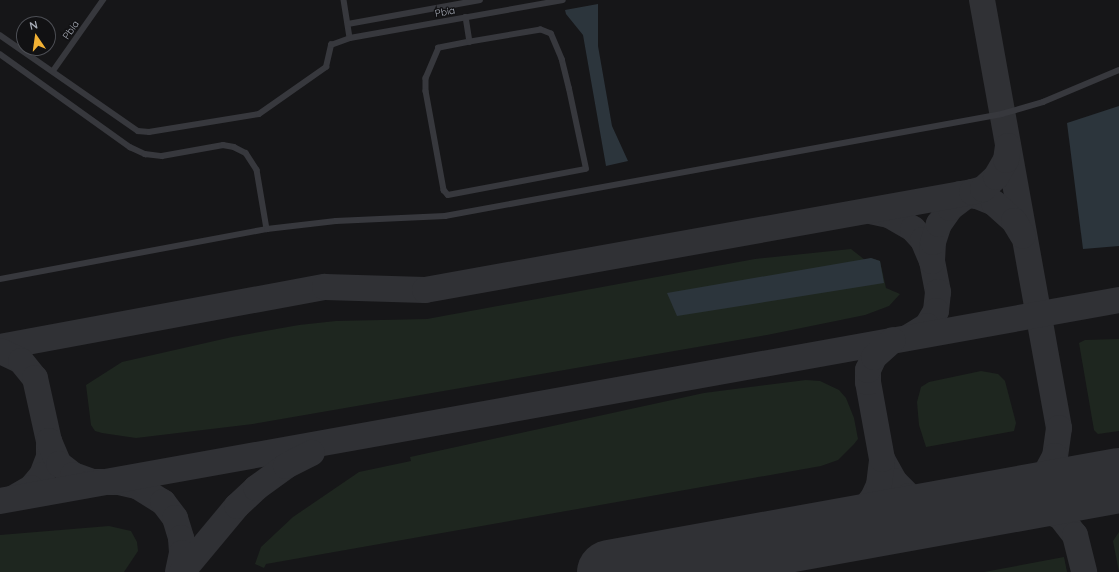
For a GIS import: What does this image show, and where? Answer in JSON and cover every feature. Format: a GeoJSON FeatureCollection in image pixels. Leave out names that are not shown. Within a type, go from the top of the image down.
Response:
{"type":"FeatureCollection","features":[{"type":"Feature","properties":{"kind":"lane","name":"Pbia"},"geometry":{"type":"LineString","coordinates":[[103,0],[53,71],[138,131],[149,132],[259,114],[326,67],[331,45],[350,38],[563,0]]}},
{"type":"Feature","properties":{"kind":"lane"},"geometry":{"type":"LineString","coordinates":[[344,0],[350,38]]}},
{"type":"Feature","properties":{"kind":"lane"},"geometry":{"type":"LineString","coordinates":[[348,24],[480,0]]}},
{"type":"Feature","properties":{"kind":"lane"},"geometry":{"type":"LineString","coordinates":[[466,17],[470,42]]}},
{"type":"Feature","properties":{"kind":"lane"},"geometry":{"type":"LineString","coordinates":[[541,30],[551,34],[569,88],[586,169],[448,195],[444,190],[426,91],[426,78],[439,48],[470,42],[541,30]]}},
{"type":"Feature","properties":{"kind":"lane"},"geometry":{"type":"LineString","coordinates":[[0,35],[53,71]]}},
{"type":"Feature","properties":{"kind":"lane"},"geometry":{"type":"LineString","coordinates":[[0,54],[130,147],[145,154],[162,156],[223,145],[234,147],[246,153],[256,170],[267,229]]}},
{"type":"Feature","properties":{"kind":"lane"},"geometry":{"type":"LineString","coordinates":[[0,278],[267,229],[336,221],[445,216],[1002,114],[1043,102],[1119,70]]}},
{"type":"Feature","properties":{"kind":"shaded area"},"geometry":{"type":"Polygon","coordinates":[[[598,4],[598,46],[612,126],[628,161],[606,166],[583,35],[566,14],[565,10],[598,4]]]}},
{"type":"Feature","properties":{"kind":"shaded area"},"geometry":{"type":"Polygon","coordinates":[[[1119,106],[1119,246],[1083,249],[1067,123],[1119,106]]]}},
{"type":"Feature","properties":{"kind":"shaded area"},"geometry":{"type":"Polygon","coordinates":[[[851,249],[865,260],[871,258],[880,261],[886,288],[900,294],[889,306],[865,315],[767,335],[253,424],[136,438],[95,431],[91,425],[86,385],[122,362],[232,337],[299,325],[336,321],[427,319],[755,259],[851,249]]]}},
{"type":"Feature","properties":{"kind":"shaded area"},"geometry":{"type":"Polygon","coordinates":[[[871,258],[880,261],[884,283],[677,316],[667,293],[871,258]]]}},
{"type":"Feature","properties":{"kind":"shaded area"},"geometry":{"type":"Polygon","coordinates":[[[1119,339],[1119,431],[1098,434],[1094,430],[1079,343],[1085,340],[1119,339]]]}},
{"type":"Feature","properties":{"kind":"shaded area"},"geometry":{"type":"Polygon","coordinates":[[[981,371],[998,374],[1005,381],[1016,423],[1014,431],[926,447],[919,425],[917,402],[921,387],[929,382],[981,371]]]}},
{"type":"Feature","properties":{"kind":"shaded area"},"geometry":{"type":"Polygon","coordinates":[[[806,380],[820,381],[839,390],[846,398],[854,418],[858,439],[838,460],[821,466],[266,564],[264,568],[255,564],[261,547],[293,517],[359,472],[411,461],[410,457],[704,393],[806,380]]]}},
{"type":"Feature","properties":{"kind":"shaded area"},"geometry":{"type":"Polygon","coordinates":[[[109,526],[131,531],[137,542],[138,551],[124,572],[0,572],[0,535],[109,526]]]}},
{"type":"Feature","properties":{"kind":"shaded area"},"geometry":{"type":"Polygon","coordinates":[[[1119,532],[1119,572],[1113,541],[1119,532]]]}},
{"type":"Feature","properties":{"kind":"shaded area"},"geometry":{"type":"Polygon","coordinates":[[[1064,557],[1067,572],[984,572],[1064,557]]]}},
{"type":"Feature","properties":{"kind":"taxiway"},"geometry":{"type":"LineString","coordinates":[[982,0],[1059,428],[1055,456],[1043,479],[1022,495],[1001,501]]}},
{"type":"Feature","properties":{"kind":"taxiway"},"geometry":{"type":"LineString","coordinates":[[0,347],[325,287],[425,290],[972,192],[983,189],[996,177],[1006,160],[1008,146]]}},
{"type":"Feature","properties":{"kind":"taxiway"},"geometry":{"type":"LineString","coordinates":[[932,261],[933,242],[939,224],[950,208],[971,192]]}},
{"type":"Feature","properties":{"kind":"taxiway"},"geometry":{"type":"LineString","coordinates":[[960,194],[977,196],[994,203],[1014,221],[1023,236]]}},
{"type":"Feature","properties":{"kind":"taxiway"},"geometry":{"type":"LineString","coordinates":[[870,211],[889,215],[913,229],[923,240],[932,261],[938,292],[936,311],[927,326],[909,337]]}},
{"type":"Feature","properties":{"kind":"taxiway"},"geometry":{"type":"LineString","coordinates":[[0,501],[1119,300]]}},
{"type":"Feature","properties":{"kind":"taxiway"},"geometry":{"type":"LineString","coordinates":[[824,533],[860,514],[873,498],[879,485],[882,459],[868,382],[868,370],[874,357],[893,340]]}},
{"type":"Feature","properties":{"kind":"taxiway"},"geometry":{"type":"LineString","coordinates":[[0,351],[21,361],[35,378],[49,441],[49,457],[42,475],[31,488],[14,498]]}},
{"type":"Feature","properties":{"kind":"taxiway"},"geometry":{"type":"LineString","coordinates":[[49,441],[59,464],[73,475],[92,482],[119,482],[137,486],[163,502],[175,518],[181,538],[182,553],[178,572]]}},
{"type":"Feature","properties":{"kind":"taxiway"},"geometry":{"type":"LineString","coordinates":[[182,572],[237,506],[256,488],[286,466],[312,453]]}},
{"type":"Feature","properties":{"kind":"taxiway"},"geometry":{"type":"LineString","coordinates":[[882,459],[894,481],[909,496],[922,503],[956,509]]}},
{"type":"Feature","properties":{"kind":"taxiway"},"geometry":{"type":"LineString","coordinates":[[1003,501],[1031,505],[1060,516],[1075,535],[1084,572]]}},
{"type":"Feature","properties":{"kind":"runway"},"geometry":{"type":"LineString","coordinates":[[609,572],[1119,480]]}}]}
